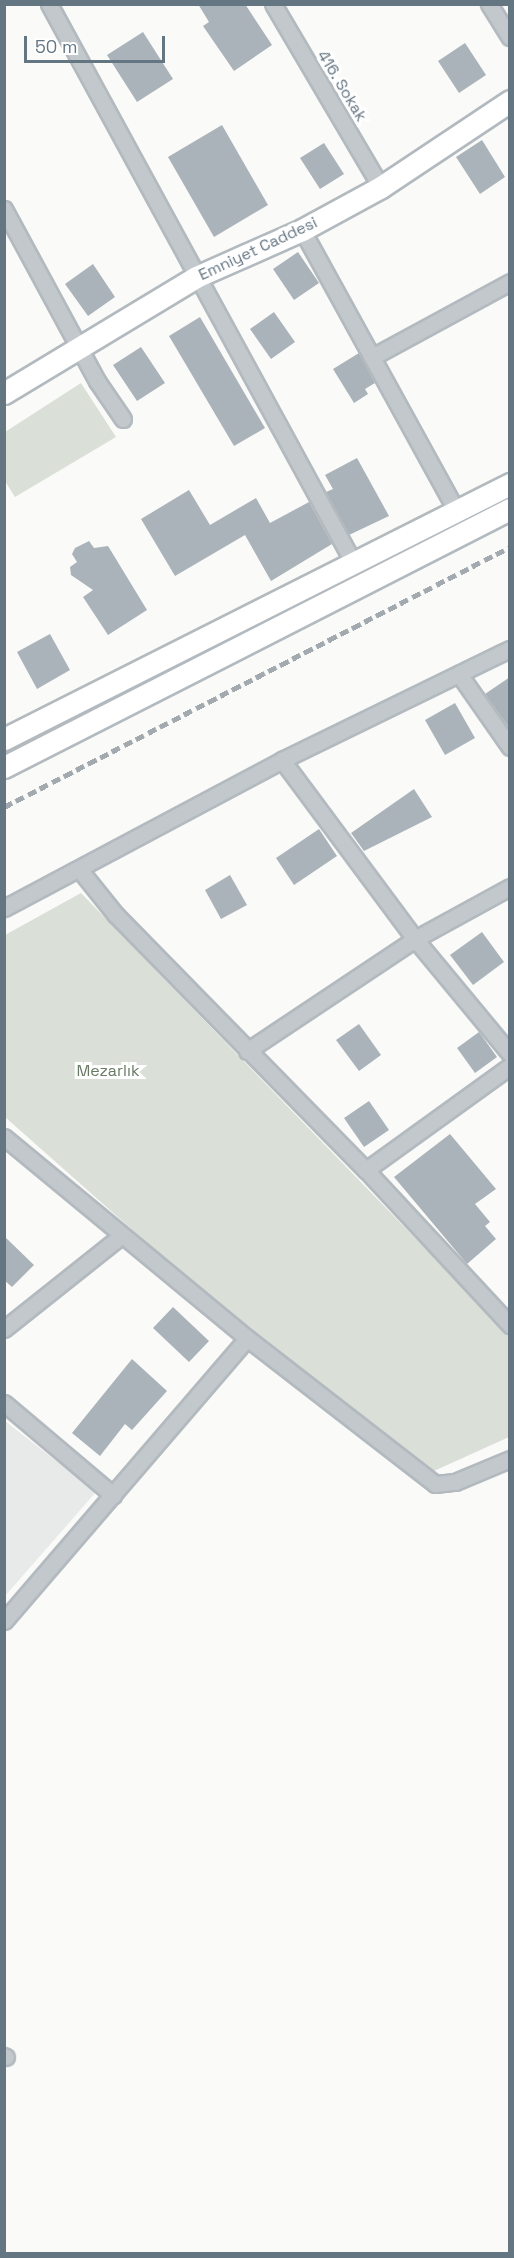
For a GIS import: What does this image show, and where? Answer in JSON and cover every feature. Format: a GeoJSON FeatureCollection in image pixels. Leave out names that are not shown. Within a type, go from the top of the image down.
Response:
{"type":"FeatureCollection","features":[{"type":"Feature","properties":{"kind":"street"},"geometry":{"type":"LineString","coordinates":[[49,4],[353,562]]}},
{"type":"Feature","properties":{"kind":"street","name":"416. Sokak"},"geometry":{"type":"LineString","coordinates":[[273,4],[381,187]]}},
{"type":"Feature","properties":{"kind":"street"},"geometry":{"type":"LineString","coordinates":[[489,4],[510,37]]}},
{"type":"Feature","properties":{"kind":"street","name":"Emniyet Caddesi"},"geometry":{"type":"LineString","coordinates":[[4,393],[196,277],[302,230],[381,187],[510,101]]}},
{"type":"Feature","properties":{"kind":"street"},"geometry":{"type":"LineString","coordinates":[[4,209],[79,347],[123,419]]}},
{"type":"Feature","properties":{"kind":"street"},"geometry":{"type":"LineString","coordinates":[[302,230],[456,510]]}},
{"type":"Feature","properties":{"kind":"street"},"geometry":{"type":"LineString","coordinates":[[372,357],[510,282]]}},
{"type":"Feature","properties":{"kind":"street"},"geometry":{"type":"LineString","coordinates":[[4,740],[510,484]]}},
{"type":"Feature","properties":{"kind":"street"},"geometry":{"type":"LineString","coordinates":[[4,767],[510,509]]}},
{"type":"Feature","properties":{"kind":"street"},"geometry":{"type":"LineString","coordinates":[[4,908],[282,760],[510,649]]}},
{"type":"Feature","properties":{"kind":"street"},"geometry":{"type":"LineString","coordinates":[[459,674],[510,747]]}},
{"type":"Feature","properties":{"kind":"street"},"geometry":{"type":"LineString","coordinates":[[282,760],[415,939],[510,1054]]}},
{"type":"Feature","properties":{"kind":"street"},"geometry":{"type":"LineString","coordinates":[[79,869],[115,914],[366,1170],[510,1325]]}},
{"type":"Feature","properties":{"kind":"street"},"geometry":{"type":"LineString","coordinates":[[248,1051],[415,939],[510,887]]}},
{"type":"Feature","properties":{"kind":"street"},"geometry":{"type":"LineString","coordinates":[[366,1170],[510,1066]]}},
{"type":"Feature","properties":{"kind":"street"},"geometry":{"type":"LineString","coordinates":[[4,1137],[247,1338],[435,1484],[455,1482],[510,1459]]}},
{"type":"Feature","properties":{"kind":"street"},"geometry":{"type":"LineString","coordinates":[[4,1329],[121,1236]]}},
{"type":"Feature","properties":{"kind":"street"},"geometry":{"type":"LineString","coordinates":[[4,1621],[247,1338]]}},
{"type":"Feature","properties":{"kind":"street"},"geometry":{"type":"LineString","coordinates":[[4,1403],[113,1495]]}},
{"type":"Feature","properties":{"kind":"shaded area"},"geometry":{"type":"Polygon","coordinates":[[[5,1421],[96,1492],[5,1596],[5,1421]]]}},
{"type":"Feature","properties":{"kind":"green space"},"geometry":{"type":"Polygon","coordinates":[[[81,383],[116,437],[15,497],[5,481],[5,432],[81,383]]]}},
{"type":"Feature","properties":{"kind":"green space","name":"Mezarlık"},"geometry":{"type":"Polygon","coordinates":[[[81,893],[509,1335],[509,1437],[434,1471],[217,1305],[5,1117],[5,935],[81,893]]]}},
{"type":"Feature","properties":{"kind":"building"},"geometry":{"type":"Polygon","coordinates":[[[198,4],[245,4],[272,45],[234,71],[203,26],[209,22],[198,4]]]}},
{"type":"Feature","properties":{"kind":"building"},"geometry":{"type":"Polygon","coordinates":[[[143,32],[173,79],[137,102],[107,55],[143,32]]]}},
{"type":"Feature","properties":{"kind":"building"},"geometry":{"type":"Polygon","coordinates":[[[465,43],[486,75],[459,93],[438,61],[465,43]]]}},
{"type":"Feature","properties":{"kind":"building"},"geometry":{"type":"Polygon","coordinates":[[[222,125],[268,205],[214,237],[168,157],[222,125]]]}},
{"type":"Feature","properties":{"kind":"building"},"geometry":{"type":"Polygon","coordinates":[[[482,140],[505,177],[480,194],[456,157],[482,140]]]}},
{"type":"Feature","properties":{"kind":"building"},"geometry":{"type":"Polygon","coordinates":[[[324,143],[344,174],[320,189],[300,158],[324,143]]]}},
{"type":"Feature","properties":{"kind":"building"},"geometry":{"type":"Polygon","coordinates":[[[298,252],[319,283],[294,300],[273,269],[298,252]]]}},
{"type":"Feature","properties":{"kind":"building"},"geometry":{"type":"Polygon","coordinates":[[[93,264],[115,297],[88,316],[65,284],[93,264]]]}},
{"type":"Feature","properties":{"kind":"building"},"geometry":{"type":"Polygon","coordinates":[[[274,312],[295,342],[271,359],[250,329],[274,312]]]}},
{"type":"Feature","properties":{"kind":"building"},"geometry":{"type":"Polygon","coordinates":[[[200,317],[265,428],[234,446],[169,336],[200,317]]]}},
{"type":"Feature","properties":{"kind":"building"},"geometry":{"type":"Polygon","coordinates":[[[141,347],[165,383],[137,401],[113,365],[141,347]]]}},
{"type":"Feature","properties":{"kind":"building"},"geometry":{"type":"Polygon","coordinates":[[[359,353],[375,383],[365,389],[368,394],[354,403],[333,369],[359,353]]]}},
{"type":"Feature","properties":{"kind":"building"},"geometry":{"type":"Polygon","coordinates":[[[357,458],[389,516],[349,535],[326,492],[333,489],[325,475],[357,458]]]}},
{"type":"Feature","properties":{"kind":"building"},"geometry":{"type":"Polygon","coordinates":[[[189,490],[210,525],[256,498],[270,523],[309,502],[332,544],[271,581],[245,535],[175,576],[141,519],[189,490]]]}},
{"type":"Feature","properties":{"kind":"building"},"geometry":{"type":"Polygon","coordinates":[[[89,541],[94,548],[108,546],[147,610],[108,635],[83,597],[93,590],[71,575],[70,567],[77,562],[72,554],[75,548],[89,541]]]}},
{"type":"Feature","properties":{"kind":"building"},"geometry":{"type":"Polygon","coordinates":[[[50,634],[70,670],[37,689],[17,652],[50,634]]]}},
{"type":"Feature","properties":{"kind":"building"},"geometry":{"type":"Polygon","coordinates":[[[510,677],[510,729],[485,694],[510,677]]]}},
{"type":"Feature","properties":{"kind":"building"},"geometry":{"type":"Polygon","coordinates":[[[455,703],[475,738],[445,755],[425,720],[455,703]]]}},
{"type":"Feature","properties":{"kind":"building"},"geometry":{"type":"Polygon","coordinates":[[[414,789],[432,817],[364,851],[351,833],[414,789]]]}},
{"type":"Feature","properties":{"kind":"building"},"geometry":{"type":"Polygon","coordinates":[[[319,829],[337,856],[294,885],[276,858],[319,829]]]}},
{"type":"Feature","properties":{"kind":"building"},"geometry":{"type":"Polygon","coordinates":[[[230,875],[247,905],[221,919],[205,890],[230,875]]]}},
{"type":"Feature","properties":{"kind":"building"},"geometry":{"type":"Polygon","coordinates":[[[482,932],[504,962],[473,985],[450,955],[482,932]]]}},
{"type":"Feature","properties":{"kind":"building"},"geometry":{"type":"Polygon","coordinates":[[[359,1024],[381,1055],[359,1071],[336,1040],[359,1024]]]}},
{"type":"Feature","properties":{"kind":"building"},"geometry":{"type":"Polygon","coordinates":[[[479,1032],[497,1057],[475,1073],[457,1048],[479,1032]]]}},
{"type":"Feature","properties":{"kind":"building"},"geometry":{"type":"Polygon","coordinates":[[[369,1101],[389,1130],[364,1147],[344,1118],[369,1101]]]}},
{"type":"Feature","properties":{"kind":"building"},"geometry":{"type":"Polygon","coordinates":[[[450,1134],[496,1189],[475,1204],[490,1222],[485,1226],[496,1239],[467,1264],[394,1177],[450,1134]]]}},
{"type":"Feature","properties":{"kind":"building"},"geometry":{"type":"Polygon","coordinates":[[[4,1236],[34,1265],[12,1287],[4,1280],[4,1236]]]}},
{"type":"Feature","properties":{"kind":"building"},"geometry":{"type":"Polygon","coordinates":[[[173,1307],[209,1341],[189,1362],[153,1328],[173,1307]]]}},
{"type":"Feature","properties":{"kind":"building"},"geometry":{"type":"Polygon","coordinates":[[[132,1359],[167,1391],[132,1430],[125,1424],[100,1456],[72,1433],[132,1359]]]}},
{"type":"Feature","properties":{"kind":"railway"},"geometry":{"type":"LineString","coordinates":[[4,807],[510,547]]}}]}
